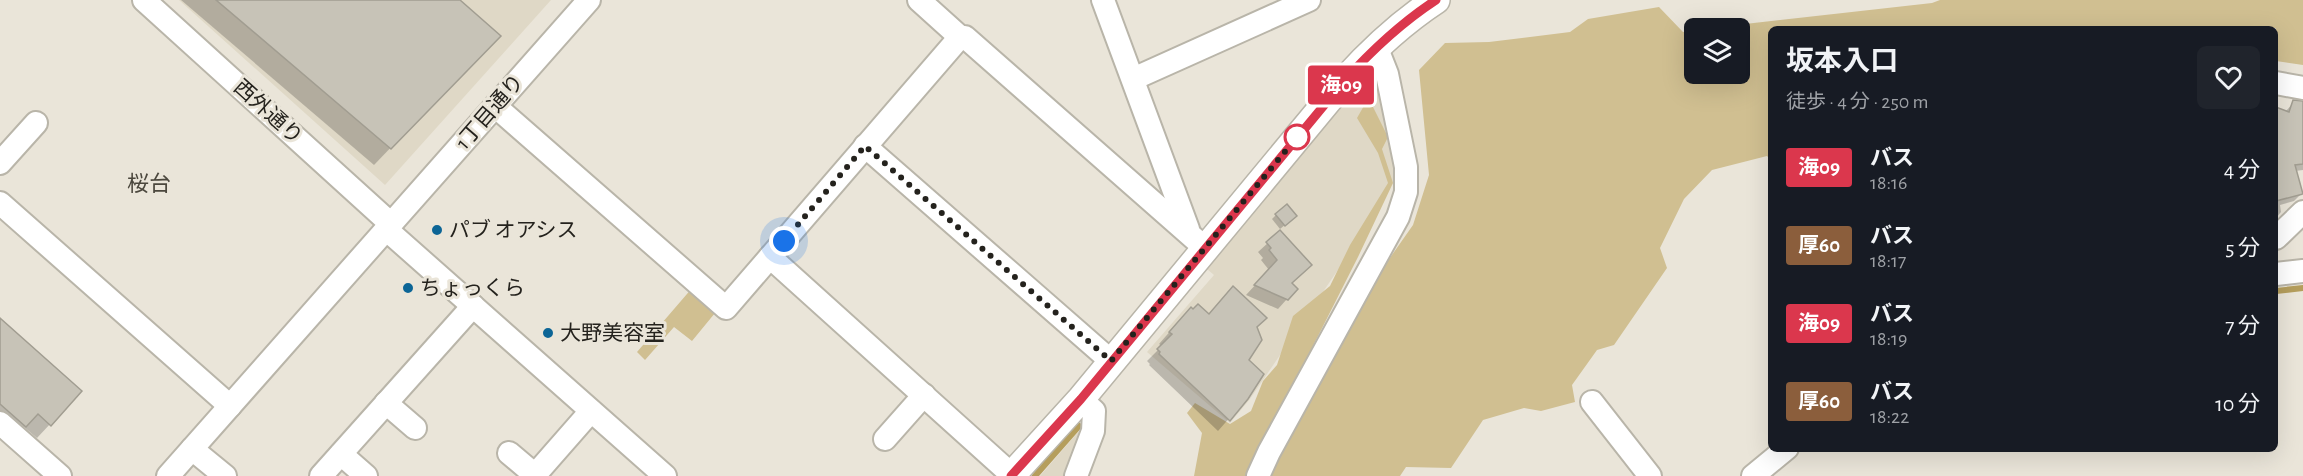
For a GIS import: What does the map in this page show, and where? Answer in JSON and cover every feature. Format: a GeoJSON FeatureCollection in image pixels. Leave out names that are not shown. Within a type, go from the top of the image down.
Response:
{"type":"FeatureCollection","features":[{"type":"Feature","properties":{"kind":"main road"},"geometry":{"type":"LineString","coordinates":[[1012,475],[1081,399],[1111,361],[1197,240],[1407,10],[1436,0]]}},
{"type":"Feature","properties":{"kind":"street","name":"西外通り"},"geometry":{"type":"LineString","coordinates":[[144,0],[473,306],[664,476]]}},
{"type":"Feature","properties":{"kind":"street","name":"1丁目通り"},"geometry":{"type":"LineString","coordinates":[[168,476],[589,0]]}},
{"type":"Feature","properties":{"kind":"street"},"geometry":{"type":"LineString","coordinates":[[919,0],[960,37],[965,37],[1197,240]]}},
{"type":"Feature","properties":{"kind":"street"},"geometry":{"type":"LineString","coordinates":[[1103,0],[1197,240]]}},
{"type":"Feature","properties":{"kind":"street"},"geometry":{"type":"LineString","coordinates":[[1133,80],[1309,0]]}},
{"type":"Feature","properties":{"kind":"street"},"geometry":{"type":"LineString","coordinates":[[495,106],[726,308],[960,37]]}},
{"type":"Feature","properties":{"kind":"street"},"geometry":{"type":"LineString","coordinates":[[1258,476],[1398,217],[1406,192],[1406,168],[1387,74],[1376,46]]}},
{"type":"Feature","properties":{"kind":"street"},"geometry":{"type":"LineString","coordinates":[[2278,83],[2303,88]]}},
{"type":"Feature","properties":{"kind":"street"},"geometry":{"type":"LineString","coordinates":[[0,163],[36,123]]}},
{"type":"Feature","properties":{"kind":"street"},"geometry":{"type":"LineString","coordinates":[[865,146],[1111,361]]}},
{"type":"Feature","properties":{"kind":"street"},"geometry":{"type":"LineString","coordinates":[[0,203],[230,406]]}},
{"type":"Feature","properties":{"kind":"street"},"geometry":{"type":"LineString","coordinates":[[2278,236],[2303,212]]}},
{"type":"Feature","properties":{"kind":"street"},"geometry":{"type":"LineString","coordinates":[[770,257],[1012,475]]}},
{"type":"Feature","properties":{"kind":"street"},"geometry":{"type":"LineString","coordinates":[[2278,274],[2303,271]]}},
{"type":"Feature","properties":{"kind":"street"},"geometry":{"type":"LineString","coordinates":[[321,476],[473,306]]}},
{"type":"Feature","properties":{"kind":"street"},"geometry":{"type":"LineString","coordinates":[[885,439],[924,395]]}},
{"type":"Feature","properties":{"kind":"street"},"geometry":{"type":"LineString","coordinates":[[1076,476],[1093,431],[1094,411],[1081,399]]}},
{"type":"Feature","properties":{"kind":"street"},"geometry":{"type":"LineString","coordinates":[[1592,402],[1650,476]]}},
{"type":"Feature","properties":{"kind":"street"},"geometry":{"type":"LineString","coordinates":[[386,403],[415,428]]}},
{"type":"Feature","properties":{"kind":"street"},"geometry":{"type":"LineString","coordinates":[[509,453],[534,476],[591,411]]}},
{"type":"Feature","properties":{"kind":"street"},"geometry":{"type":"LineString","coordinates":[[0,423],[60,476]]}},
{"type":"Feature","properties":{"kind":"street"},"geometry":{"type":"LineString","coordinates":[[192,449],[225,476]]}},
{"type":"Feature","properties":{"kind":"street"},"geometry":{"type":"LineString","coordinates":[[1753,476],[1782,452]]}},
{"type":"Feature","properties":{"kind":"street"},"geometry":{"type":"LineString","coordinates":[[341,454],[366,476]]}},
{"type":"Feature","properties":{"kind":"shaded area"},"geometry":{"type":"Polygon","coordinates":[[[179,0],[551,0],[385,185],[179,0]]]}},
{"type":"Feature","properties":{"kind":"shaded area"},"geometry":{"type":"Polygon","coordinates":[[[1940,0],[2303,0],[2303,65],[2278,61],[2278,26],[1768,26],[1768,157],[1712,170],[1684,199],[1660,248],[1667,268],[1614,345],[1597,350],[1572,385],[1575,402],[1541,411],[1524,408],[1483,420],[1451,468],[1406,467],[1400,476],[1194,476],[1202,433],[1187,413],[1195,403],[1230,424],[1251,411],[1263,381],[1277,365],[1293,316],[1330,286],[1350,245],[1388,183],[1378,153],[1357,118],[1365,104],[1373,107],[1388,137],[1382,149],[1393,183],[1274,423],[1413,225],[1429,175],[1419,70],[1445,43],[1489,42],[1570,32],[1588,19],[1659,7],[1684,32],[1684,84],[1750,84],[1750,23],[1932,3],[1940,0]]]}},
{"type":"Feature","properties":{"kind":"shaded area"},"geometry":{"type":"Polygon","coordinates":[[[1371,71],[1376,72],[1399,171],[1361,236],[1250,399],[1230,423],[1147,352],[1214,275],[1207,269],[1209,262],[1371,71]]]}},
{"type":"Feature","properties":{"kind":"shaded area"},"geometry":{"type":"Polygon","coordinates":[[[693,287],[713,304],[710,309],[715,313],[692,341],[674,327],[645,360],[637,352],[693,287]]]}},
{"type":"Feature","properties":{"kind":"shaded area"},"geometry":{"type":"Polygon","coordinates":[[[1086,423],[1072,476],[1040,476],[1086,423]]]}},
{"type":"Feature","properties":{"kind":"building"},"geometry":{"type":"Polygon","coordinates":[[[216,0],[460,0],[501,36],[391,149],[216,0]]]}},
{"type":"Feature","properties":{"kind":"building"},"geometry":{"type":"Polygon","coordinates":[[[2293,100],[2303,101],[2303,164],[2295,165],[2303,194],[2278,200],[2278,108],[2289,112],[2293,100]]]}},
{"type":"Feature","properties":{"kind":"building"},"geometry":{"type":"Polygon","coordinates":[[[1287,204],[1297,216],[1285,226],[1275,214],[1287,204]]]}},
{"type":"Feature","properties":{"kind":"building"},"geometry":{"type":"Polygon","coordinates":[[[1280,230],[1312,265],[1292,283],[1298,289],[1288,300],[1254,285],[1277,260],[1266,242],[1280,230]]]}},
{"type":"Feature","properties":{"kind":"building"},"geometry":{"type":"Polygon","coordinates":[[[1233,286],[1267,318],[1257,327],[1262,340],[1249,360],[1264,374],[1230,421],[1159,354],[1157,349],[1172,334],[1169,332],[1191,307],[1193,309],[1198,304],[1209,314],[1233,286]]]}},
{"type":"Feature","properties":{"kind":"building"},"geometry":{"type":"Polygon","coordinates":[[[0,318],[82,391],[51,426],[38,414],[26,427],[0,404],[0,318]]]}},
{"type":"Feature","properties":{"kind":"waterway"},"geometry":{"type":"LineString","coordinates":[[2278,291],[2303,288]]}},
{"type":"Feature","properties":{"kind":"waterway"},"geometry":{"type":"LineString","coordinates":[[1035,476],[1079,426]]}},
{"type":"Feature","properties":{"kind":"bus line","name":"海09"},"geometry":{"type":"LineString","coordinates":[[1011,476],[1081,399],[1345,80],[1376,46],[1407,19],[1436,0]]}},
{"type":"Feature","properties":{"kind":"place","name":"パブ オアシス"},"geometry":{"type":"Point","coordinates":[437,230]}},
{"type":"Feature","properties":{"kind":"place","name":"ちょっくら"},"geometry":{"type":"Point","coordinates":[408,288]}},
{"type":"Feature","properties":{"kind":"place","name":"大野美容室"},"geometry":{"type":"Point","coordinates":[548,333]}},
{"type":"Feature","properties":{"kind":"district","name":"桜台"},"geometry":{"type":"Point","coordinates":[149,184]}},
{"type":"Feature","properties":{"kind":"route"},"geometry":{"type":"LineString","coordinates":[[784,241],[865,146],[1111,361],[1303,130],[1297,137]]}}]}
